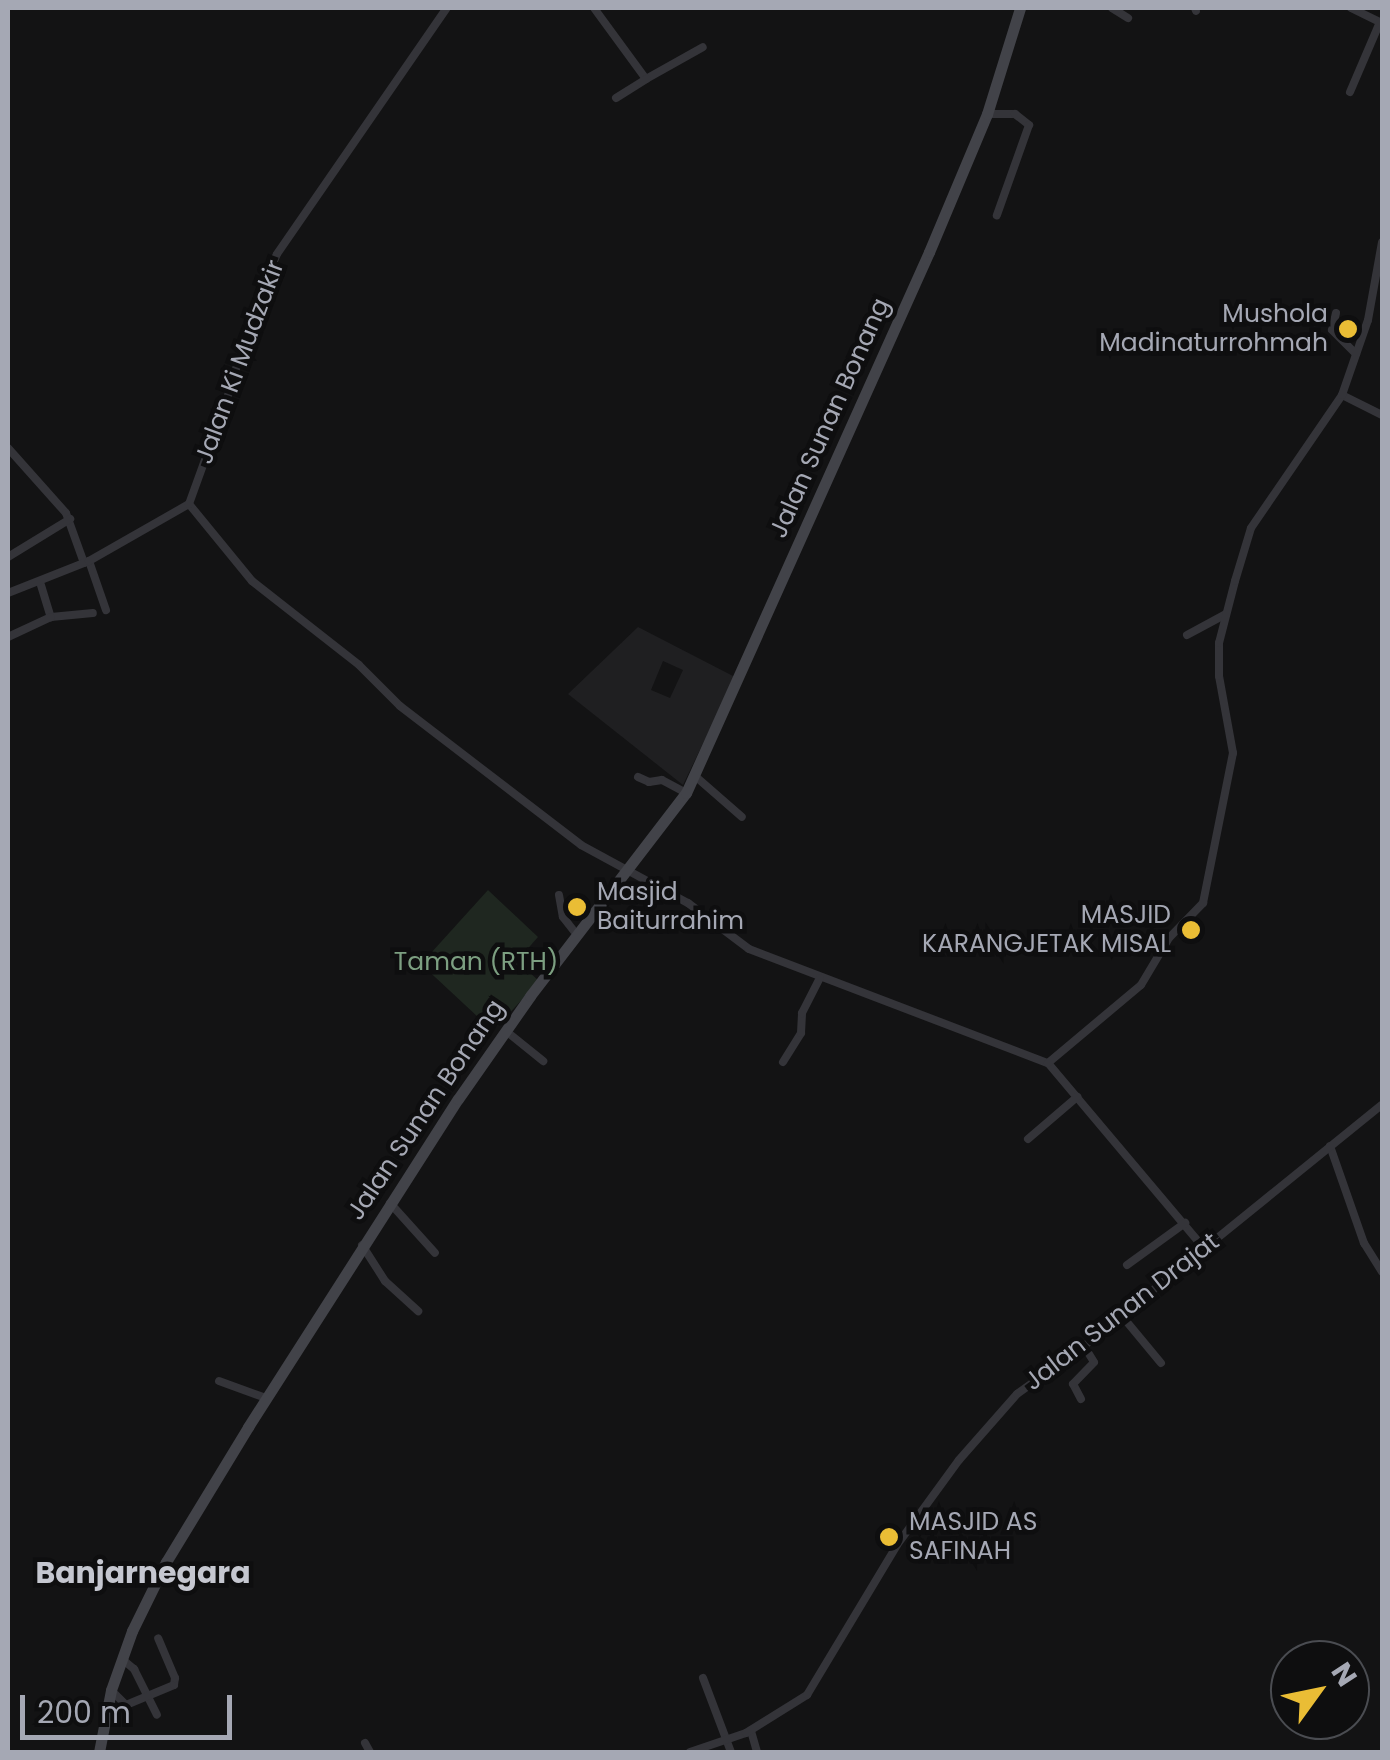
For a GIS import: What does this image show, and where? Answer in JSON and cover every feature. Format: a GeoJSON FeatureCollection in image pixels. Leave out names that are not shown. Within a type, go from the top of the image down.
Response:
{"type":"FeatureCollection","features":[{"type":"Feature","properties":{"kind":"street","name":"Jalan Ki Mudzakir"},"geometry":{"type":"LineString","coordinates":[[189,504],[226,402],[256,302],[277,254],[446,8]]}},
{"type":"Feature","properties":{"kind":"street"},"geometry":{"type":"LineString","coordinates":[[594,8],[646,79]]}},
{"type":"Feature","properties":{"kind":"street","name":"Jalan Sunan Bonang"},"geometry":{"type":"LineString","coordinates":[[99,1752],[111,1690],[166,1562],[266,1398],[362,1245],[506,1030],[696,776],[875,379],[987,114],[1020,8]]}},
{"type":"Feature","properties":{"kind":"street"},"geometry":{"type":"LineString","coordinates":[[1112,8],[1128,18]]}},
{"type":"Feature","properties":{"kind":"street"},"geometry":{"type":"LineString","coordinates":[[1350,92],[1382,22],[1351,8]]}},
{"type":"Feature","properties":{"kind":"street"},"geometry":{"type":"LineString","coordinates":[[616,98],[703,47]]}},
{"type":"Feature","properties":{"kind":"street"},"geometry":{"type":"LineString","coordinates":[[987,114],[1015,114],[1029,124],[998,215]]}},
{"type":"Feature","properties":{"kind":"street"},"geometry":{"type":"LineString","coordinates":[[1048,1063],[1141,985],[1169,938],[1203,903],[1233,754],[1219,676],[1219,643],[1226,614],[1251,528],[1342,395],[1372,306],[1382,242]]}},
{"type":"Feature","properties":{"kind":"street"},"geometry":{"type":"LineString","coordinates":[[1336,313],[1332,330],[1356,354]]}},
{"type":"Feature","properties":{"kind":"street"},"geometry":{"type":"LineString","coordinates":[[1342,395],[1382,415]]}},
{"type":"Feature","properties":{"kind":"street"},"geometry":{"type":"LineString","coordinates":[[8,448],[40,479],[70,519],[106,610]]}},
{"type":"Feature","properties":{"kind":"street"},"geometry":{"type":"LineString","coordinates":[[8,594],[87,562],[189,504],[252,581],[359,665],[400,706],[566,835],[688,903],[749,949],[1048,1063],[1186,1222],[1204,1248]]}},
{"type":"Feature","properties":{"kind":"street"},"geometry":{"type":"LineString","coordinates":[[8,557],[70,519]]}},
{"type":"Feature","properties":{"kind":"street"},"geometry":{"type":"LineString","coordinates":[[40,582],[52,617]]}},
{"type":"Feature","properties":{"kind":"street"},"geometry":{"type":"LineString","coordinates":[[8,637],[52,617],[93,613]]}},
{"type":"Feature","properties":{"kind":"street"},"geometry":{"type":"LineString","coordinates":[[1187,635],[1226,614]]}},
{"type":"Feature","properties":{"kind":"street"},"geometry":{"type":"LineString","coordinates":[[696,776],[742,817]]}},
{"type":"Feature","properties":{"kind":"street"},"geometry":{"type":"LineString","coordinates":[[638,777],[649,782],[662,780],[686,793]]}},
{"type":"Feature","properties":{"kind":"street"},"geometry":{"type":"LineString","coordinates":[[559,895],[563,917],[578,936]]}},
{"type":"Feature","properties":{"kind":"street"},"geometry":{"type":"LineString","coordinates":[[783,1062],[801,1034],[802,1013],[820,978]]}},
{"type":"Feature","properties":{"kind":"street"},"geometry":{"type":"LineString","coordinates":[[506,1030],[543,1061]]}},
{"type":"Feature","properties":{"kind":"street"},"geometry":{"type":"LineString","coordinates":[[1028,1139],[1077,1096]]}},
{"type":"Feature","properties":{"kind":"street","name":"Jalan Sunan Drajat"},"geometry":{"type":"LineString","coordinates":[[690,1752],[727,1742],[795,1706],[816,1684],[897,1545],[959,1460],[1018,1394],[1122,1316],[1382,1106]]}},
{"type":"Feature","properties":{"kind":"street"},"geometry":{"type":"LineString","coordinates":[[1330,1146],[1364,1243],[1382,1272]]}},
{"type":"Feature","properties":{"kind":"street"},"geometry":{"type":"LineString","coordinates":[[390,1203],[435,1252]]}},
{"type":"Feature","properties":{"kind":"street"},"geometry":{"type":"LineString","coordinates":[[1128,1265],[1186,1222]]}},
{"type":"Feature","properties":{"kind":"street"},"geometry":{"type":"LineString","coordinates":[[362,1245],[385,1281],[418,1311]]}},
{"type":"Feature","properties":{"kind":"street"},"geometry":{"type":"LineString","coordinates":[[1122,1316],[1161,1364]]}},
{"type":"Feature","properties":{"kind":"street"},"geometry":{"type":"LineString","coordinates":[[1081,1399],[1073,1384],[1094,1362],[1084,1346]]}},
{"type":"Feature","properties":{"kind":"street"},"geometry":{"type":"LineString","coordinates":[[219,1381],[266,1398]]}},
{"type":"Feature","properties":{"kind":"street"},"geometry":{"type":"LineString","coordinates":[[111,1690],[126,1706],[176,1682],[158,1638]]}},
{"type":"Feature","properties":{"kind":"street"},"geometry":{"type":"LineString","coordinates":[[122,1659],[134,1669],[157,1715]]}},
{"type":"Feature","properties":{"kind":"street"},"geometry":{"type":"LineString","coordinates":[[703,1678],[731,1752]]}},
{"type":"Feature","properties":{"kind":"street"},"geometry":{"type":"LineString","coordinates":[[752,1731],[757,1752]]}},
{"type":"Feature","properties":{"kind":"street"},"geometry":{"type":"LineString","coordinates":[[365,1742],[370,1752]]}},
{"type":"Feature","properties":{"kind":"shaded area"},"geometry":{"type":"Polygon","coordinates":[[[638,627],[735,677],[683,785],[568,694],[638,627]],[[663,661],[651,690],[670,698],[683,670],[663,661]]]}},
{"type":"Feature","properties":{"kind":"green space","name":"Taman (RTH)"},"geometry":{"type":"Polygon","coordinates":[[[488,890],[538,937],[517,961],[539,981],[493,1031],[421,964],[488,890]]]}},
{"type":"Feature","properties":{"kind":"place","name":"Mushola Madinaturrohmah"},"geometry":{"type":"Point","coordinates":[1348,329]}},
{"type":"Feature","properties":{"kind":"place","name":"Masjid Baiturrahim"},"geometry":{"type":"Point","coordinates":[577,907]}},
{"type":"Feature","properties":{"kind":"place","name":"MASJID KARANGJETAK MISAL"},"geometry":{"type":"Point","coordinates":[1191,930]}},
{"type":"Feature","properties":{"kind":"place","name":"MASJID AS SAFINAH"},"geometry":{"type":"Point","coordinates":[889,1537]}},
{"type":"Feature","properties":{"kind":"district","name":"Banjarnegara"},"geometry":{"type":"Point","coordinates":[143,1573]}}]}
